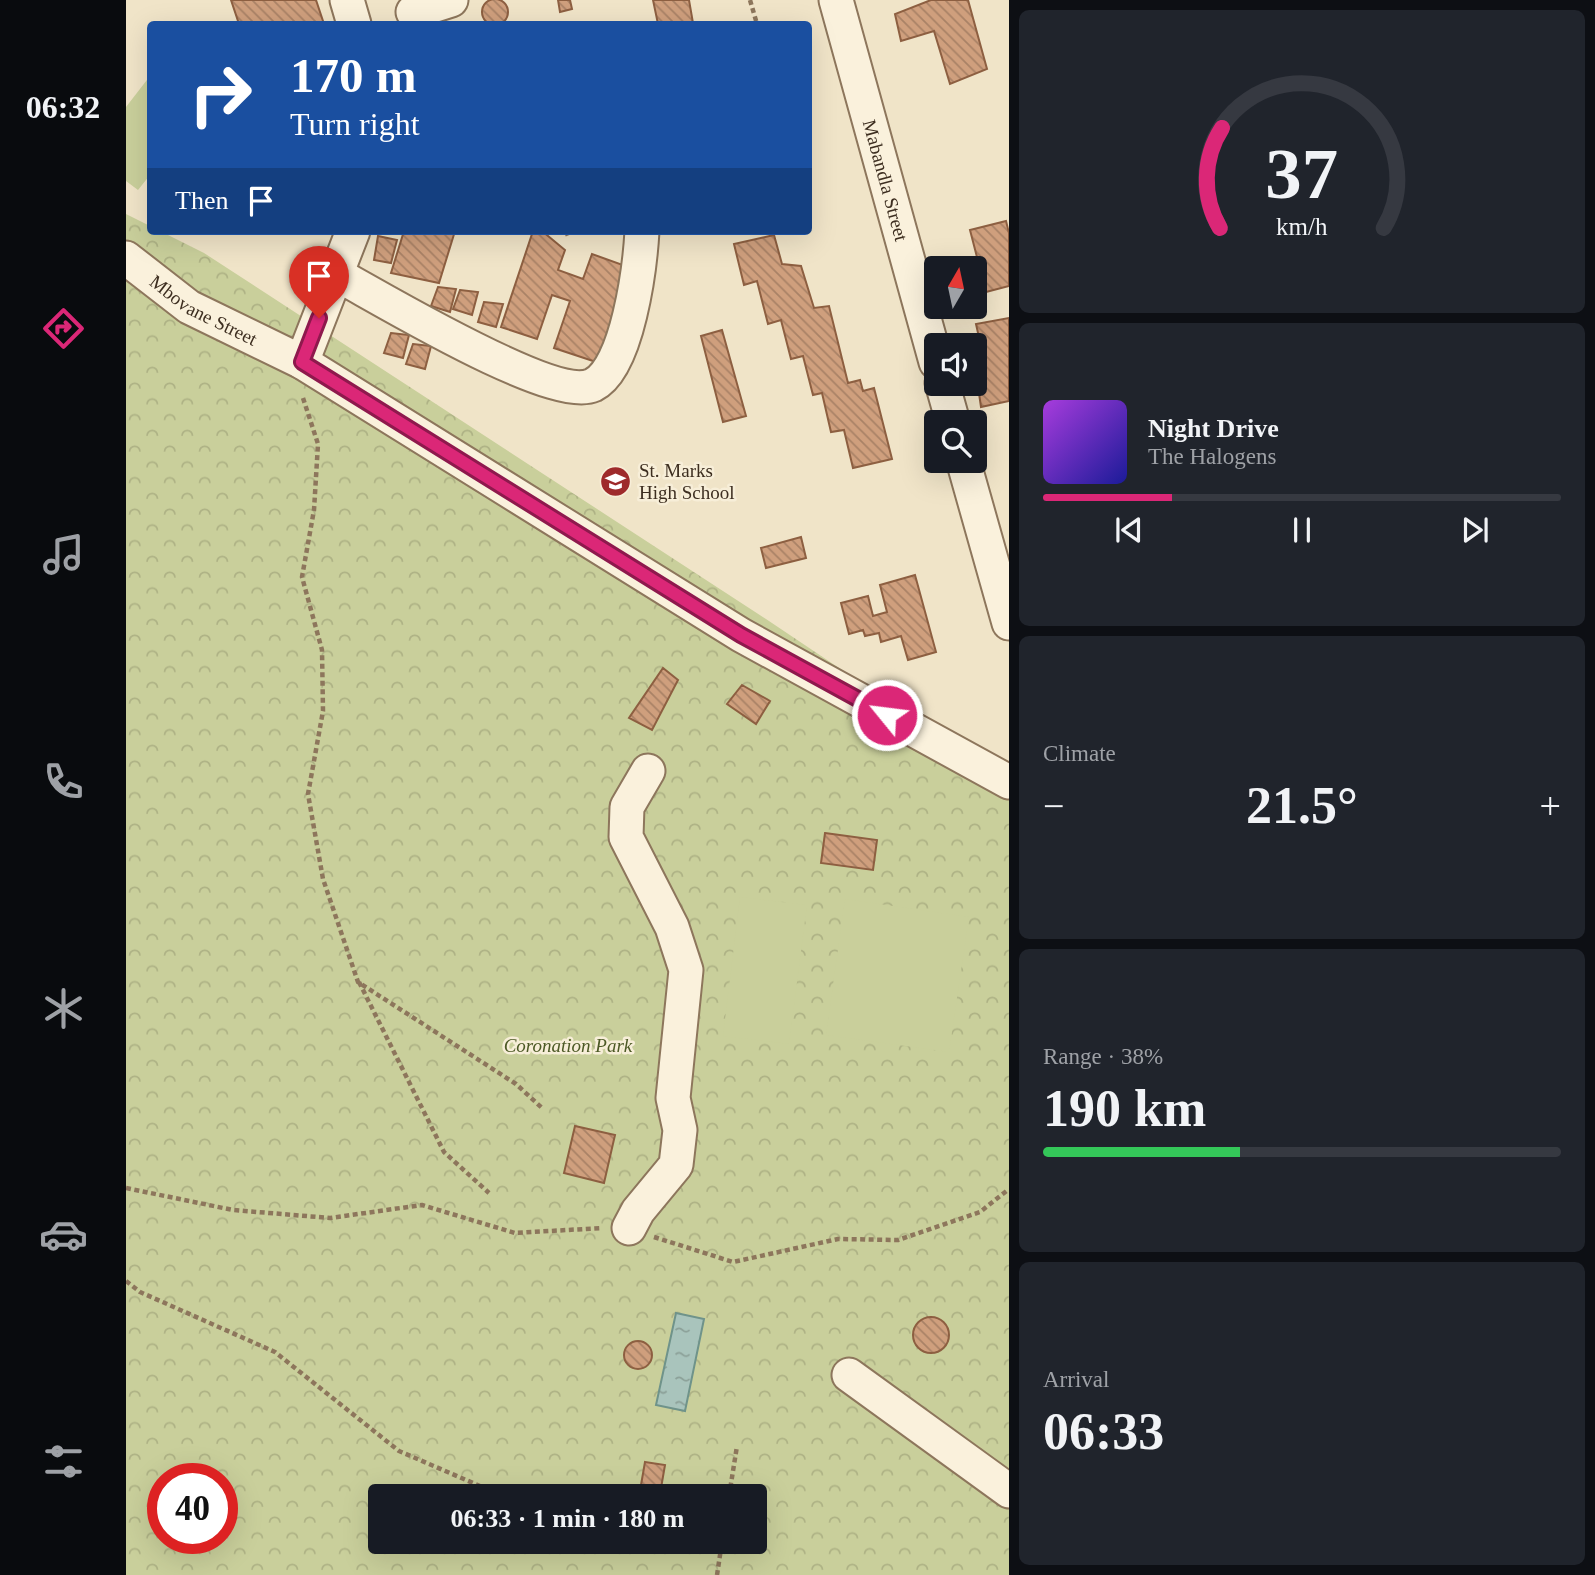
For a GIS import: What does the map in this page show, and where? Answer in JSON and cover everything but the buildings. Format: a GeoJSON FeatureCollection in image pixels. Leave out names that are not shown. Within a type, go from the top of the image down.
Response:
{"type":"FeatureCollection","features":[{"type":"Feature","properties":{"kind":"street"},"geometry":{"type":"LineString","coordinates":[[347,0],[353,21]]}},
{"type":"Feature","properties":{"kind":"street"},"geometry":{"type":"LineString","coordinates":[[410,12],[451,0]]}},
{"type":"Feature","properties":{"kind":"street","name":"Mabandla Street"},"geometry":{"type":"LineString","coordinates":[[836,0],[928,333]]}},
{"type":"Feature","properties":{"kind":"street"},"geometry":{"type":"LineString","coordinates":[[302,362],[349,235]]}},
{"type":"Feature","properties":{"kind":"street"},"geometry":{"type":"LineString","coordinates":[[336,274],[528,376],[575,387],[594,385],[609,368],[622,345],[640,269],[642,235]]}},
{"type":"Feature","properties":{"kind":"street","name":"Mbovane Street"},"geometry":{"type":"LineString","coordinates":[[126,258],[189,307],[302,362],[741,635],[1009,782]]}},
{"type":"Feature","properties":{"kind":"street"},"geometry":{"type":"LineString","coordinates":[[967,473],[1009,623]]}},
{"type":"Feature","properties":{"kind":"street"},"geometry":{"type":"LineString","coordinates":[[629,1228],[638,1211],[676,1165],[680,1130],[673,1098],[686,970],[672,927],[626,837],[627,807],[649,771]]}},
{"type":"Feature","properties":{"kind":"street"},"geometry":{"type":"LineString","coordinates":[[849,1375],[1009,1491]]}},
{"type":"Feature","properties":{"kind":"path"},"geometry":{"type":"LineString","coordinates":[[750,0],[756,21]]}},
{"type":"Feature","properties":{"kind":"path"},"geometry":{"type":"LineString","coordinates":[[303,398],[318,444],[314,510],[302,578],[321,650],[323,711],[308,794],[323,879],[358,982],[444,1152],[489,1194]]}},
{"type":"Feature","properties":{"kind":"path"},"geometry":{"type":"LineString","coordinates":[[358,982],[516,1084],[542,1108]]}},
{"type":"Feature","properties":{"kind":"path"},"geometry":{"type":"LineString","coordinates":[[126,1188],[233,1210],[330,1218],[422,1205],[515,1233],[629,1228],[733,1262],[838,1239],[898,1240],[980,1212],[1009,1189]]}},
{"type":"Feature","properties":{"kind":"path"},"geometry":{"type":"LineString","coordinates":[[126,1281],[140,1292],[275,1352],[399,1451],[475,1484]]}},
{"type":"Feature","properties":{"kind":"path"},"geometry":{"type":"LineString","coordinates":[[731,1484],[737,1446]]}},
{"type":"Feature","properties":{"kind":"path"},"geometry":{"type":"LineString","coordinates":[[717,1575],[720,1554]]}},
{"type":"Feature","properties":{"kind":"green space"},"geometry":{"type":"Polygon","coordinates":[[[147,80],[147,179],[138,190],[126,181],[126,107],[147,80]]]}},
{"type":"Feature","properties":{"kind":"green space","name":"Coronation Park"},"geometry":{"type":"Polygon","coordinates":[[[126,214],[147,224],[147,235],[168,235],[204,253],[766,619],[1009,782],[1009,1575],[126,1575],[126,214]]]}},
{"type":"Feature","properties":{"kind":"green space"},"geometry":{"type":"Polygon","coordinates":[[[740,897],[807,905],[789,1044],[723,1036],[740,897]]]}},
{"type":"Feature","properties":{"kind":"green space"},"geometry":{"type":"Polygon","coordinates":[[[845,899],[969,917],[949,1052],[826,1035],[845,899]]]}},
{"type":"Feature","properties":{"kind":"water"},"geometry":{"type":"Polygon","coordinates":[[[676,1313],[704,1319],[685,1411],[656,1405],[676,1313]]]}},
{"type":"Feature","properties":{"kind":"place","name":"St. Marks High School"},"geometry":{"type":"Point","coordinates":[616,481]}},
{"type":"Feature","properties":{"kind":"route"},"geometry":{"type":"LineString","coordinates":[[319,318],[302,362],[741,635],[887,715]]}}]}
